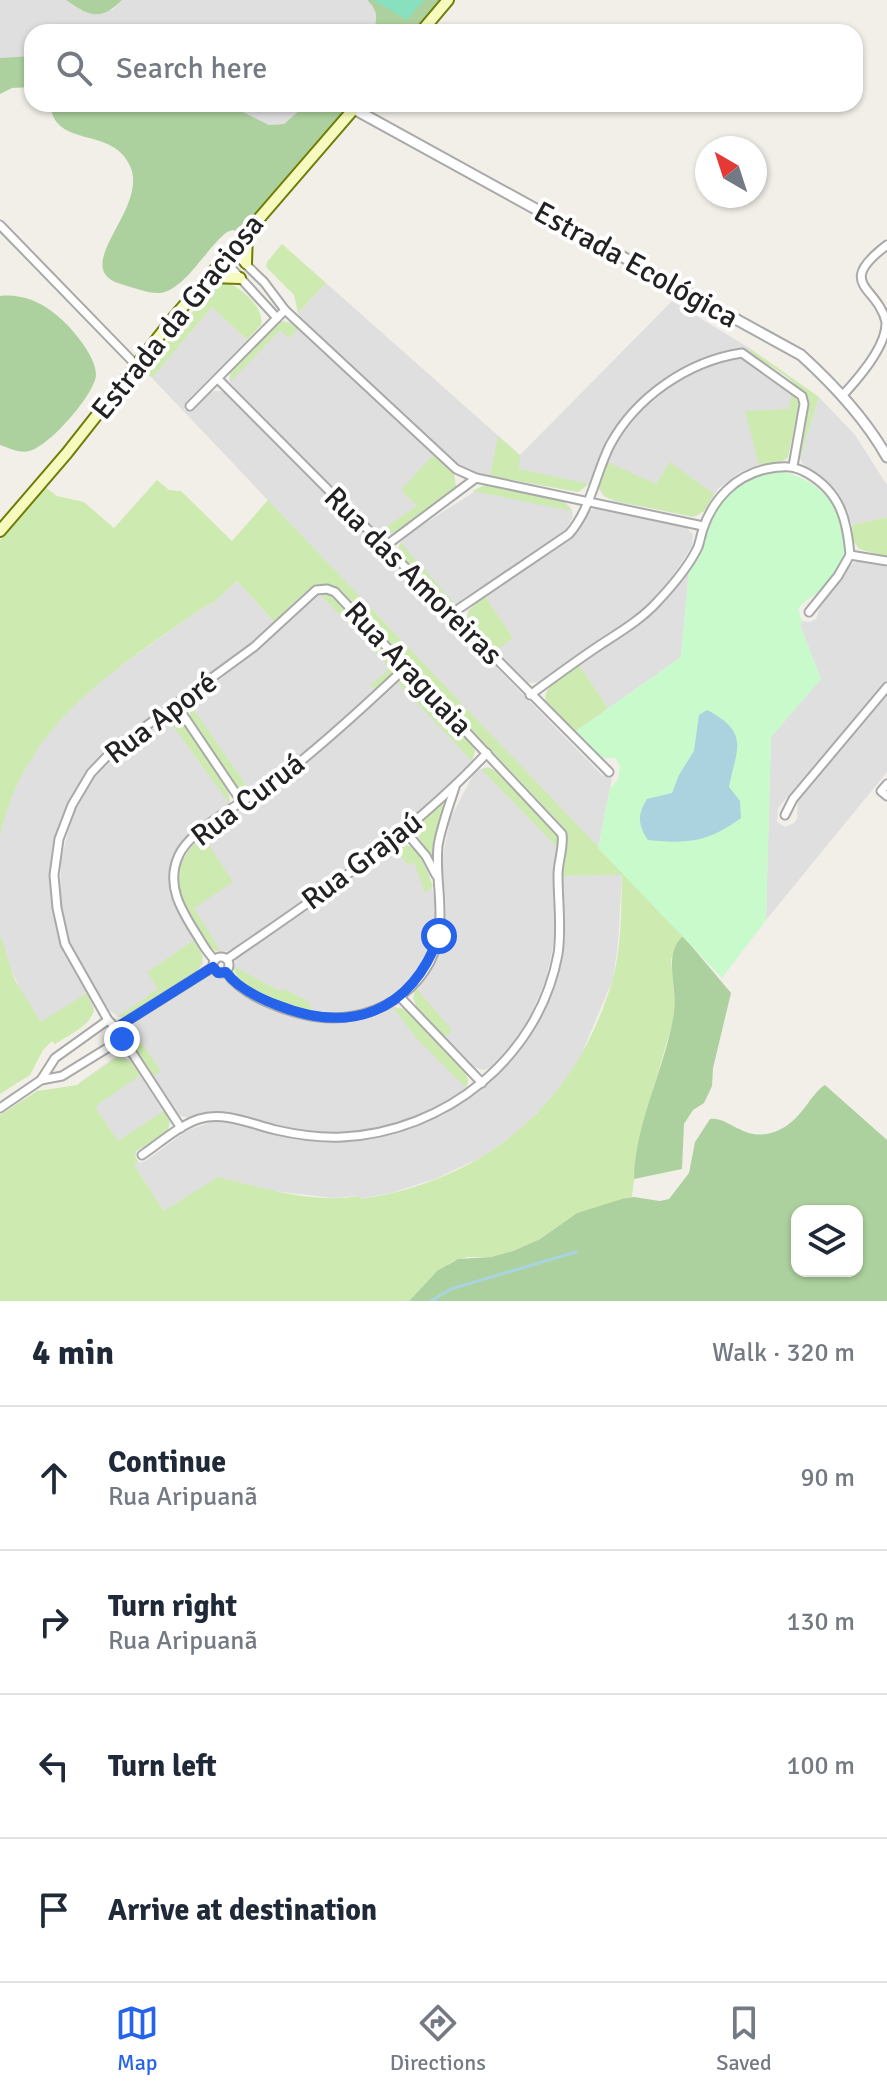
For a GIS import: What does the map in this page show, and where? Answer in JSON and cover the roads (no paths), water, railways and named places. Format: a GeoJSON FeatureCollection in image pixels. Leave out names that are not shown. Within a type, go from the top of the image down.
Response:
{"type":"FeatureCollection","features":[{"type":"Feature","properties":{"kind":"main road"},"geometry":{"type":"LineString","coordinates":[[428,24],[448,0]]}},
{"type":"Feature","properties":{"kind":"main road","name":"Estrada da Graciosa"},"geometry":{"type":"LineString","coordinates":[[0,531],[223,259],[352,112]]}},
{"type":"Feature","properties":{"kind":"main road"},"geometry":{"type":"LineString","coordinates":[[246,263],[247,232]]}},
{"type":"Feature","properties":{"kind":"main road"},"geometry":{"type":"LineString","coordinates":[[209,277],[240,278]]}},
{"type":"Feature","properties":{"kind":"street","name":"Estrada Ecológica"},"geometry":{"type":"LineString","coordinates":[[365,112],[801,355],[842,396],[887,457]]}},
{"type":"Feature","properties":{"kind":"street"},"geometry":{"type":"LineString","coordinates":[[0,225],[137,366]]}},
{"type":"Feature","properties":{"kind":"street"},"geometry":{"type":"LineString","coordinates":[[842,396],[868,369],[885,336],[887,324],[862,284],[861,276],[869,258],[887,245]]}},
{"type":"Feature","properties":{"kind":"street"},"geometry":{"type":"LineString","coordinates":[[231,250],[246,263],[285,310],[456,469],[476,478],[703,526]]}},
{"type":"Feature","properties":{"kind":"street"},"geometry":{"type":"LineString","coordinates":[[223,259],[277,318]]}},
{"type":"Feature","properties":{"kind":"street"},"geometry":{"type":"LineString","coordinates":[[190,406],[285,310]]}},
{"type":"Feature","properties":{"kind":"street"},"geometry":{"type":"LineString","coordinates":[[451,614],[569,534],[589,501],[591,489],[611,444],[633,413],[653,393],[681,374],[724,356],[742,353],[802,396],[804,404],[793,466]]}},
{"type":"Feature","properties":{"kind":"street","name":"Rua das Amoreiras"},"geometry":{"type":"LineString","coordinates":[[218,379],[609,772]]}},
{"type":"Feature","properties":{"kind":"street"},"geometry":{"type":"LineString","coordinates":[[530,695],[656,603],[698,547],[703,526],[728,486],[752,472],[793,466],[822,483],[837,500],[848,527],[850,555],[838,576],[809,612]]}},
{"type":"Feature","properties":{"kind":"street"},"geometry":{"type":"LineString","coordinates":[[384,547],[476,478]]}},
{"type":"Feature","properties":{"kind":"street"},"geometry":{"type":"LineString","coordinates":[[850,555],[887,561]]}},
{"type":"Feature","properties":{"kind":"street","name":"Rua Araguaia"},"geometry":{"type":"LineString","coordinates":[[142,1155],[181,1128],[216,1116],[310,1137],[373,1134],[415,1123],[482,1083],[512,1053],[540,1007],[557,958],[561,931],[558,878],[564,845],[562,834],[335,592],[327,589]]}},
{"type":"Feature","properties":{"kind":"street","name":"Rua Aporé"},"geometry":{"type":"LineString","coordinates":[[181,1128],[108,1020],[65,944],[54,875],[59,839],[72,805],[91,773],[112,751],[254,647],[316,590],[327,589]]}},
{"type":"Feature","properties":{"kind":"street","name":"Rua Curuá"},"geometry":{"type":"LineString","coordinates":[[214,963],[175,895],[173,875],[179,855],[188,841],[200,830],[243,804],[331,737],[406,667]]}},
{"type":"Feature","properties":{"kind":"street"},"geometry":{"type":"LineString","coordinates":[[785,815],[793,799],[887,687]]}},
{"type":"Feature","properties":{"kind":"street"},"geometry":{"type":"LineString","coordinates":[[177,706],[243,804]]}},
{"type":"Feature","properties":{"kind":"street","name":"Rua Grajaú"},"geometry":{"type":"LineString","coordinates":[[227,959],[323,893],[405,831],[455,787],[487,753]]}},
{"type":"Feature","properties":{"kind":"street"},"geometry":{"type":"LineString","coordinates":[[884,794],[887,784]]}},
{"type":"Feature","properties":{"kind":"street"},"geometry":{"type":"LineString","coordinates":[[226,972],[244,989],[267,1002],[297,1014],[320,1018],[360,1016],[400,997],[430,961],[439,936],[441,909],[436,875],[439,843],[455,787]]}},
{"type":"Feature","properties":{"kind":"street"},"geometry":{"type":"LineString","coordinates":[[405,831],[426,856],[436,875]]}},
{"type":"Feature","properties":{"kind":"street"},"geometry":{"type":"LineString","coordinates":[[116,1028],[222,956],[230,965],[226,972]]}},
{"type":"Feature","properties":{"kind":"street"},"geometry":{"type":"LineString","coordinates":[[214,963],[218,973],[226,972]]}},
{"type":"Feature","properties":{"kind":"street"},"geometry":{"type":"LineString","coordinates":[[400,997],[482,1083]]}},
{"type":"Feature","properties":{"kind":"street"},"geometry":{"type":"LineString","coordinates":[[0,1108],[41,1080],[55,1058],[108,1020]]}},
{"type":"Feature","properties":{"kind":"street"},"geometry":{"type":"LineString","coordinates":[[41,1080],[62,1076],[122,1039]]}},
{"type":"Feature","properties":{"kind":"water"},"geometry":{"type":"Polygon","coordinates":[[[707,710],[721,718],[735,734],[737,752],[729,787],[740,801],[741,818],[698,840],[648,840],[640,820],[644,805],[647,799],[672,793],[694,751],[699,715],[707,710]]]}},
{"type":"Feature","properties":{"kind":"waterway"},"geometry":{"type":"LineString","coordinates":[[431,1301],[451,1289],[576,1252]]}}]}
